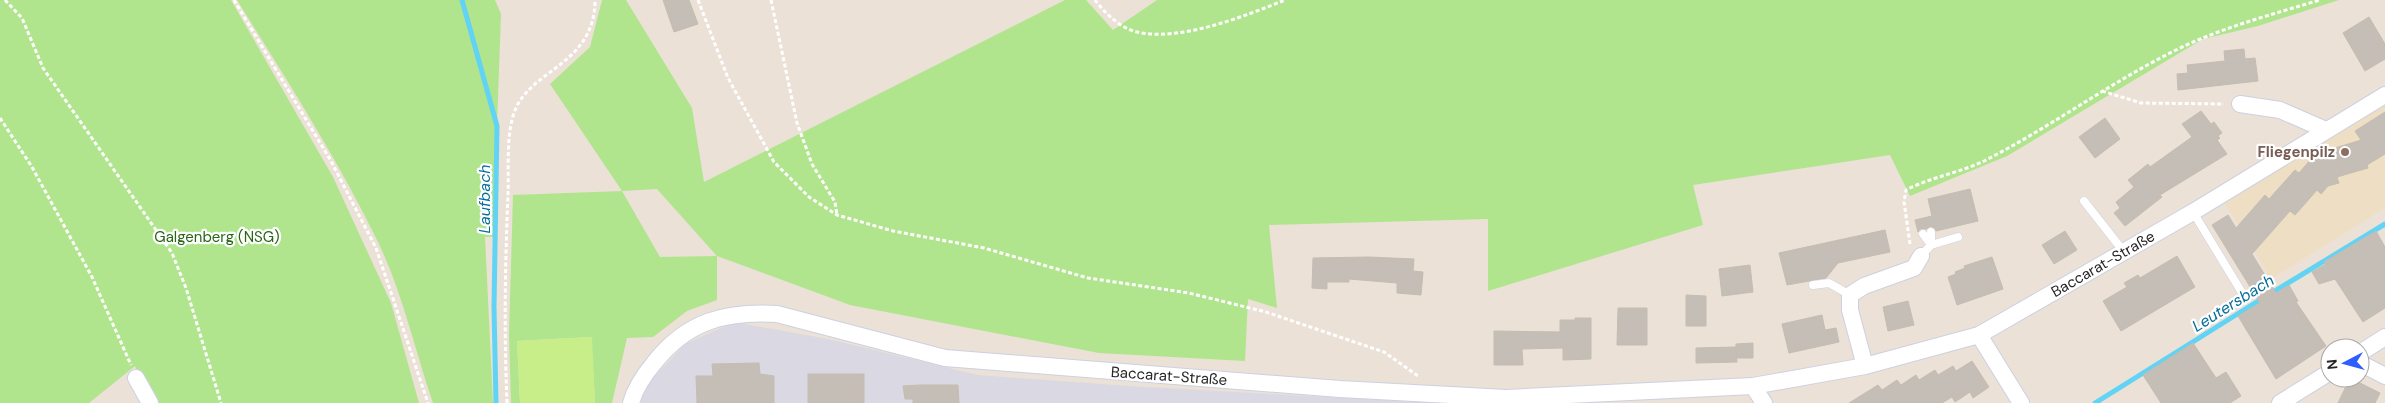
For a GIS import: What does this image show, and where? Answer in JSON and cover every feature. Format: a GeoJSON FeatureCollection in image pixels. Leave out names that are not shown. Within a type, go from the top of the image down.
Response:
{"type":"FeatureCollection","features":[{"type":"Feature","properties":{"kind":"street","name":"Baccarat-Straße"},"geometry":{"type":"LineString","coordinates":[[631,403],[644,374],[667,346],[684,332],[721,317],[757,313],[777,314],[945,358],[1340,389],[1506,400],[1753,386],[1865,366],[1979,335],[2193,212],[2385,95]]}},
{"type":"Feature","properties":{"kind":"street"},"geometry":{"type":"LineString","coordinates":[[2240,104],[2280,110],[2326,130]]}},
{"type":"Feature","properties":{"kind":"street"},"geometry":{"type":"LineString","coordinates":[[1865,366],[1850,310],[1850,295],[1922,256]]}},
{"type":"Feature","properties":{"kind":"street"},"geometry":{"type":"LineString","coordinates":[[1979,335],[2021,403]]}},
{"type":"Feature","properties":{"kind":"street"},"geometry":{"type":"LineString","coordinates":[[2370,347],[2385,337]]}},
{"type":"Feature","properties":{"kind":"street"},"geometry":{"type":"LineString","coordinates":[[2370,368],[2385,376]]}},
{"type":"Feature","properties":{"kind":"street"},"geometry":{"type":"LineString","coordinates":[[136,378],[150,403]]}},
{"type":"Feature","properties":{"kind":"street"},"geometry":{"type":"LineString","coordinates":[[2280,403],[2320,378]]}},
{"type":"Feature","properties":{"kind":"street"},"geometry":{"type":"LineString","coordinates":[[1753,386],[1764,403]]}},
{"type":"Feature","properties":{"kind":"lane"},"geometry":{"type":"LineString","coordinates":[[2084,201],[2124,252]]}},
{"type":"Feature","properties":{"kind":"lane"},"geometry":{"type":"LineString","coordinates":[[2193,212],[2241,291]]}},
{"type":"Feature","properties":{"kind":"lane"},"geometry":{"type":"LineString","coordinates":[[1922,256],[1931,232]]}},
{"type":"Feature","properties":{"kind":"lane"},"geometry":{"type":"LineString","coordinates":[[1922,256],[1923,234]]}},
{"type":"Feature","properties":{"kind":"lane"},"geometry":{"type":"LineString","coordinates":[[1922,256],[1958,238]]}},
{"type":"Feature","properties":{"kind":"lane"},"geometry":{"type":"LineString","coordinates":[[1813,285],[1829,283],[1850,295]]}},
{"type":"Feature","properties":{"kind":"path"},"geometry":{"type":"LineString","coordinates":[[5,0],[22,18],[43,68],[172,253],[186,288],[221,403]]}},
{"type":"Feature","properties":{"kind":"path"},"geometry":{"type":"LineString","coordinates":[[234,0],[330,162],[376,248],[428,403]]}},
{"type":"Feature","properties":{"kind":"path"},"geometry":{"type":"LineString","coordinates":[[507,403],[505,254],[513,114],[526,93],[582,45],[595,13],[595,0]]}},
{"type":"Feature","properties":{"kind":"path"},"geometry":{"type":"LineString","coordinates":[[698,0],[728,78],[774,162],[810,197],[838,215],[893,232],[984,248],[1088,278],[1189,293],[1266,312],[1384,352],[1421,378]]}},
{"type":"Feature","properties":{"kind":"path"},"geometry":{"type":"LineString","coordinates":[[771,0],[797,123],[812,164],[835,202],[838,215]]}},
{"type":"Feature","properties":{"kind":"path"},"geometry":{"type":"LineString","coordinates":[[1095,0],[1107,15],[1135,32],[1165,34],[1207,26],[1285,0]]}},
{"type":"Feature","properties":{"kind":"path"},"geometry":{"type":"LineString","coordinates":[[1922,256],[1904,202],[1906,190],[1922,182],[1982,162],[2102,90],[2174,51],[2218,31],[2320,0]]}},
{"type":"Feature","properties":{"kind":"path"},"geometry":{"type":"LineString","coordinates":[[2102,90],[2141,103],[2240,104]]}},
{"type":"Feature","properties":{"kind":"path"},"geometry":{"type":"LineString","coordinates":[[0,118],[32,167],[92,277],[136,378]]}},
{"type":"Feature","properties":{"kind":"shaded area","name":"Fliegenpilz"},"geometry":{"type":"Polygon","coordinates":[[[2385,103],[2385,208],[2271,279],[2224,202],[2385,103]]]}},
{"type":"Feature","properties":{"kind":"shaded area"},"geometry":{"type":"Polygon","coordinates":[[[734,322],[828,339],[978,375],[1128,386],[1434,403],[642,403],[642,390],[685,344],[734,322]]]}},
{"type":"Feature","properties":{"kind":"green space","name":"Galgenberg (NSG)"},"geometry":{"type":"Polygon","coordinates":[[[0,0],[231,0],[333,177],[391,303],[419,403],[153,403],[135,366],[89,403],[0,403],[0,0]]]}},
{"type":"Feature","properties":{"kind":"green space"},"geometry":{"type":"Polygon","coordinates":[[[237,0],[495,0],[501,14],[493,237],[485,237],[493,403],[433,403],[401,301],[378,242],[328,149],[237,0]]]}},
{"type":"Feature","properties":{"kind":"green space"},"geometry":{"type":"Polygon","coordinates":[[[602,0],[626,0],[692,108],[704,182],[1065,0],[1086,0],[1113,30],[1157,0],[2339,0],[2258,26],[2203,39],[2007,156],[1910,196],[1890,155],[1693,185],[1703,225],[1488,291],[1488,219],[1269,225],[1277,308],[1248,299],[1245,361],[1099,353],[850,305],[717,256],[717,300],[687,311],[653,337],[627,338],[612,403],[595,403],[591,337],[517,341],[520,403],[511,403],[509,335],[513,195],[622,191],[550,84],[590,47],[602,0]],[[657,189],[622,191],[660,257],[716,256],[716,255],[657,189]]]}},
{"type":"Feature","properties":{"kind":"green space"},"geometry":{"type":"Polygon","coordinates":[[[592,337],[595,403],[520,403],[517,341],[592,337]]]}},
{"type":"Feature","properties":{"kind":"building"},"geometry":{"type":"Polygon","coordinates":[[[663,0],[689,0],[698,24],[674,32],[663,0]]]}},
{"type":"Feature","properties":{"kind":"building"},"geometry":{"type":"Polygon","coordinates":[[[2369,17],[2385,44],[2385,59],[2365,71],[2343,33],[2369,17]]]}},
{"type":"Feature","properties":{"kind":"building"},"geometry":{"type":"Polygon","coordinates":[[[2244,49],[2245,59],[2255,58],[2258,81],[2178,90],[2177,74],[2188,73],[2187,65],[2225,61],[2224,51],[2244,49]]]}},
{"type":"Feature","properties":{"kind":"building"},"geometry":{"type":"Polygon","coordinates":[[[2201,111],[2211,124],[2214,122],[2222,133],[2218,136],[2220,138],[2217,140],[2227,154],[2160,195],[2162,197],[2125,226],[2114,213],[2120,208],[2116,202],[2134,187],[2128,180],[2148,164],[2150,167],[2192,137],[2182,124],[2201,111]]]}},
{"type":"Feature","properties":{"kind":"building"},"geometry":{"type":"Polygon","coordinates":[[[2385,112],[2385,154],[2367,165],[2368,168],[2337,177],[2339,183],[2328,186],[2321,194],[2317,190],[2295,215],[2290,211],[2252,254],[2276,293],[2289,285],[2298,301],[2296,302],[2321,338],[2320,350],[2276,379],[2238,316],[2260,303],[2212,225],[2228,215],[2236,228],[2265,195],[2269,199],[2295,170],[2299,173],[2311,159],[2330,154],[2329,150],[2361,140],[2355,131],[2385,112]]]}},
{"type":"Feature","properties":{"kind":"building"},"geometry":{"type":"Polygon","coordinates":[[[2105,118],[2120,139],[2095,158],[2079,137],[2105,118]]]}},
{"type":"Feature","properties":{"kind":"building"},"geometry":{"type":"Polygon","coordinates":[[[1970,189],[1978,221],[1936,231],[1931,226],[1926,229],[1920,229],[1918,232],[1915,220],[1932,216],[1928,199],[1970,189]]]}},
{"type":"Feature","properties":{"kind":"building"},"geometry":{"type":"Polygon","coordinates":[[[1885,230],[1890,252],[1838,263],[1826,278],[1787,285],[1779,253],[1885,230]]]}},
{"type":"Feature","properties":{"kind":"building"},"geometry":{"type":"Polygon","coordinates":[[[2065,231],[2077,250],[2054,264],[2042,245],[2065,231]]]}},
{"type":"Feature","properties":{"kind":"building"},"geometry":{"type":"Polygon","coordinates":[[[2376,231],[2385,247],[2385,308],[2363,322],[2335,279],[2319,284],[2312,272],[2326,264],[2324,262],[2376,231]]]}},
{"type":"Feature","properties":{"kind":"building"},"geometry":{"type":"Polygon","coordinates":[[[2177,256],[2195,287],[2121,331],[2103,301],[2127,287],[2124,283],[2138,275],[2140,278],[2177,256]]]}},
{"type":"Feature","properties":{"kind":"building"},"geometry":{"type":"Polygon","coordinates":[[[1369,257],[1414,259],[1413,271],[1423,272],[1421,295],[1397,293],[1397,283],[1349,279],[1349,282],[1327,282],[1327,289],[1312,288],[1313,258],[1369,257]]]}},
{"type":"Feature","properties":{"kind":"building"},"geometry":{"type":"Polygon","coordinates":[[[1992,257],[2003,289],[1957,305],[1948,277],[1965,268],[1964,266],[1992,257]]]}},
{"type":"Feature","properties":{"kind":"building"},"geometry":{"type":"Polygon","coordinates":[[[1750,265],[1753,292],[1722,296],[1719,269],[1750,265]]]}},
{"type":"Feature","properties":{"kind":"building"},"geometry":{"type":"Polygon","coordinates":[[[1686,295],[1706,296],[1706,326],[1686,326],[1686,295]]]}},
{"type":"Feature","properties":{"kind":"building"},"geometry":{"type":"Polygon","coordinates":[[[1908,301],[1914,325],[1888,331],[1883,307],[1908,301]]]}},
{"type":"Feature","properties":{"kind":"building"},"geometry":{"type":"Polygon","coordinates":[[[1618,308],[1647,308],[1647,345],[1617,345],[1618,308]]]}},
{"type":"Feature","properties":{"kind":"building"},"geometry":{"type":"Polygon","coordinates":[[[1822,315],[1825,330],[1836,328],[1839,342],[1789,353],[1782,324],[1822,315]]]}},
{"type":"Feature","properties":{"kind":"building"},"geometry":{"type":"Polygon","coordinates":[[[1575,318],[1591,318],[1591,359],[1563,360],[1563,348],[1522,349],[1523,365],[1494,365],[1494,331],[1560,332],[1560,320],[1575,320],[1575,318]]]}},
{"type":"Feature","properties":{"kind":"building"},"geometry":{"type":"Polygon","coordinates":[[[1753,343],[1753,358],[1737,358],[1736,348],[1737,362],[1696,363],[1696,348],[1736,347],[1736,344],[1753,343]]]}},
{"type":"Feature","properties":{"kind":"building"},"geometry":{"type":"Polygon","coordinates":[[[2193,343],[2216,378],[2226,372],[2241,396],[2230,403],[2161,403],[2143,375],[2193,343]]]}},
{"type":"Feature","properties":{"kind":"building"},"geometry":{"type":"Polygon","coordinates":[[[1972,361],[1989,387],[1973,398],[1970,392],[1955,402],[1952,397],[1942,403],[1849,403],[1878,385],[1882,390],[1897,380],[1901,385],[1916,375],[1919,380],[1935,370],[1938,375],[1953,366],[1956,371],[1972,361]]]}},
{"type":"Feature","properties":{"kind":"building"},"geometry":{"type":"Polygon","coordinates":[[[759,363],[760,374],[774,376],[774,403],[697,403],[696,376],[713,376],[712,364],[759,363]]]}},
{"type":"Feature","properties":{"kind":"building"},"geometry":{"type":"Polygon","coordinates":[[[808,374],[864,374],[864,403],[808,403],[808,374]]]}},
{"type":"Feature","properties":{"kind":"building"},"geometry":{"type":"Polygon","coordinates":[[[958,385],[959,403],[913,403],[913,399],[905,399],[903,386],[958,385]]]}},
{"type":"Feature","properties":{"kind":"building"},"geometry":{"type":"Polygon","coordinates":[[[2345,388],[2370,388],[2380,393],[2375,403],[2338,403],[2345,388]]]}},
{"type":"Feature","properties":{"kind":"waterway","name":"Laufbach"},"geometry":{"type":"LineString","coordinates":[[462,0],[497,126],[494,307],[496,403]]}},
{"type":"Feature","properties":{"kind":"waterway","name":"Leutersbach"},"geometry":{"type":"LineString","coordinates":[[2270,294],[2385,224]]}},
{"type":"Feature","properties":{"kind":"waterway","name":"Leutersbach"},"geometry":{"type":"LineString","coordinates":[[2095,403],[2263,298]]}},
{"type":"Feature","properties":{"kind":"place","name":"Fliegenpilz"},"geometry":{"type":"Point","coordinates":[2345,152]}}]}
